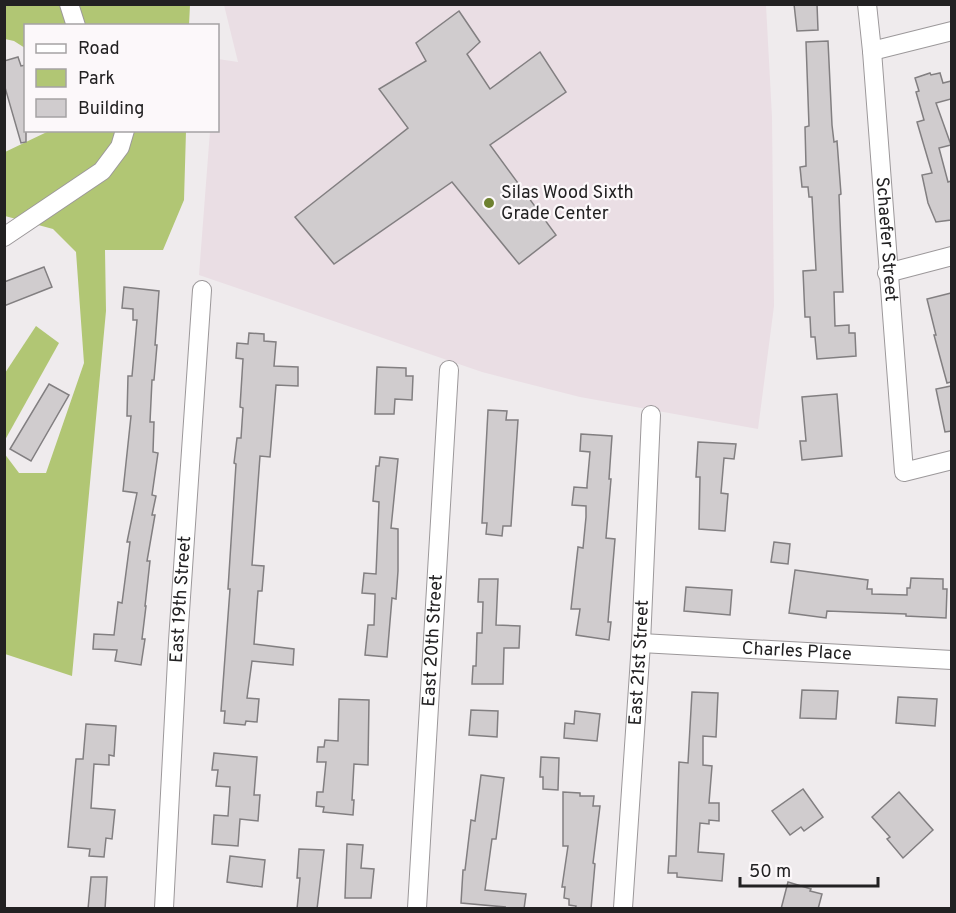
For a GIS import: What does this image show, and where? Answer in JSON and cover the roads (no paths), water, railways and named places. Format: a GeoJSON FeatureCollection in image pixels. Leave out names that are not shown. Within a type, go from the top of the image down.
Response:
{"type":"FeatureCollection","features":[{"type":"Feature","properties":{"kind":"street"},"geometry":{"type":"LineString","coordinates":[[69,4],[75,24]]}},
{"type":"Feature","properties":{"kind":"street","name":"Schaefer Street"},"geometry":{"type":"LineString","coordinates":[[867,4],[904,472],[951,460]]}},
{"type":"Feature","properties":{"kind":"street"},"geometry":{"type":"LineString","coordinates":[[872,51],[951,31]]}},
{"type":"Feature","properties":{"kind":"street"},"geometry":{"type":"LineString","coordinates":[[4,237],[102,171],[120,147],[124,132]]}},
{"type":"Feature","properties":{"kind":"street"},"geometry":{"type":"LineString","coordinates":[[888,273],[951,256]]}},
{"type":"Feature","properties":{"kind":"street","name":"East 19th Street"},"geometry":{"type":"LineString","coordinates":[[164,909],[178,641],[202,290]]}},
{"type":"Feature","properties":{"kind":"street","name":"East 20th Street"},"geometry":{"type":"LineString","coordinates":[[417,909],[449,370]]}},
{"type":"Feature","properties":{"kind":"street","name":"East 21st Street"},"geometry":{"type":"LineString","coordinates":[[623,909],[641,643],[651,415]]}},
{"type":"Feature","properties":{"kind":"street","name":"Charles Place"},"geometry":{"type":"LineString","coordinates":[[641,643],[951,660]]}},
{"type":"Feature","properties":{"kind":"place","name":"Silas Wood Sixth Grade Center"},"geometry":{"type":"Point","coordinates":[489,203]}}]}
